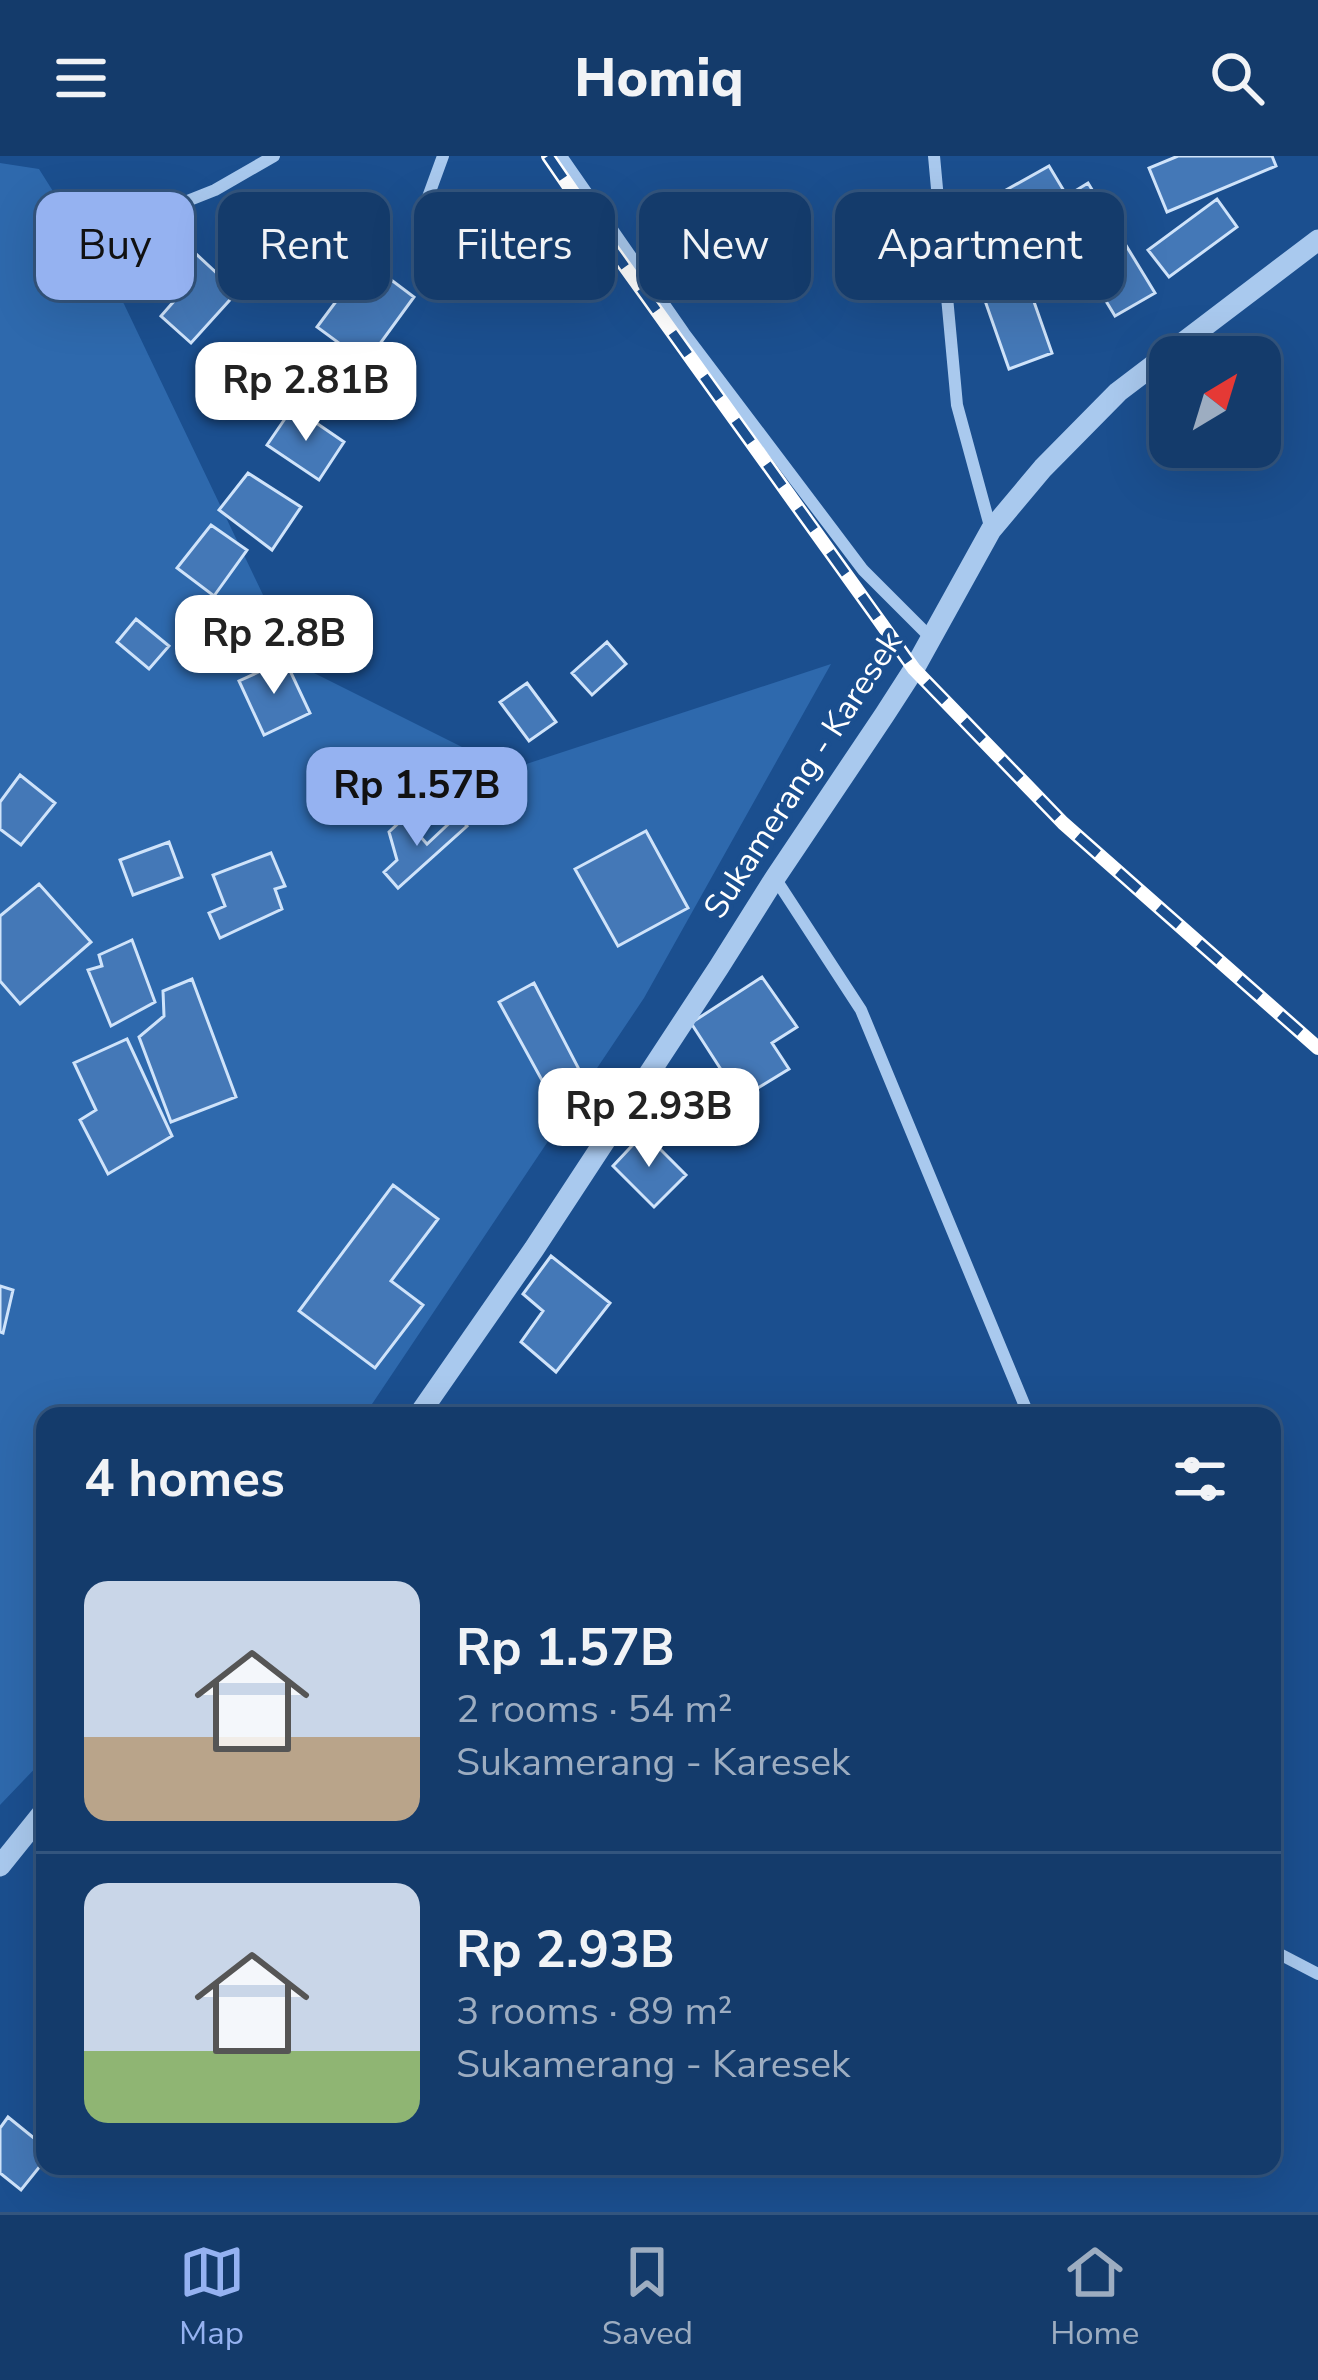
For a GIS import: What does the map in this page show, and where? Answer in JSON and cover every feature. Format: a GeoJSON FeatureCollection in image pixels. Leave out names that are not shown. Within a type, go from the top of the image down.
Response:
{"type":"FeatureCollection","features":[{"type":"Feature","properties":{"kind":"street"},"geometry":{"type":"LineString","coordinates":[[194,198],[274,156]]}},
{"type":"Feature","properties":{"kind":"street"},"geometry":{"type":"LineString","coordinates":[[430,192],[443,156]]}},
{"type":"Feature","properties":{"kind":"street"},"geometry":{"type":"LineString","coordinates":[[560,156],[862,570],[931,638]]}},
{"type":"Feature","properties":{"kind":"street"},"geometry":{"type":"LineString","coordinates":[[934,156],[957,405],[991,530]]}},
{"type":"Feature","properties":{"kind":"street","name":"Sukamerang - Karesek"},"geometry":{"type":"LineString","coordinates":[[424,1407],[534,1249],[895,699],[991,530],[1043,467],[1118,392],[1318,240]]}},
{"type":"Feature","properties":{"kind":"street"},"geometry":{"type":"LineString","coordinates":[[775,878],[861,1010],[1025,1407]]}},
{"type":"Feature","properties":{"kind":"street"},"geometry":{"type":"LineString","coordinates":[[0,1866],[36,1821]]}},
{"type":"Feature","properties":{"kind":"street"},"geometry":{"type":"LineString","coordinates":[[1281,1955],[1318,1974]]}},
{"type":"Feature","properties":{"kind":"shaded area"},"geometry":{"type":"Polygon","coordinates":[[[0,163],[39,169],[53,192],[36,192],[36,300],[121,300],[296,664],[508,770],[831,664],[644,998],[370,1407],[36,1407],[36,1767],[0,1805],[0,163]]]}},
{"type":"Feature","properties":{"kind":"building"},"geometry":{"type":"Polygon","coordinates":[[[1178,156],[1272,156],[1276,166],[1167,212],[1149,168],[1178,156]]]}},
{"type":"Feature","properties":{"kind":"building"},"geometry":{"type":"Polygon","coordinates":[[[1049,166],[1065,192],[1007,192],[1049,166]]]}},
{"type":"Feature","properties":{"kind":"building"},"geometry":{"type":"Polygon","coordinates":[[[1088,183],[1093,192],[1073,192],[1088,183]]]}},
{"type":"Feature","properties":{"kind":"building"},"geometry":{"type":"Polygon","coordinates":[[[1217,199],[1237,227],[1169,277],[1148,250],[1217,199]]]}},
{"type":"Feature","properties":{"kind":"building"},"geometry":{"type":"Polygon","coordinates":[[[1124,242],[1155,293],[1115,316],[1105,300],[1124,300],[1124,242]]]}},
{"type":"Feature","properties":{"kind":"building"},"geometry":{"type":"Polygon","coordinates":[[[194,252],[218,274],[218,300],[230,300],[191,343],[161,316],[175,300],[194,300],[194,252]]]}},
{"type":"Feature","properties":{"kind":"building"},"geometry":{"type":"Polygon","coordinates":[[[390,279],[414,297],[366,363],[317,327],[337,300],[390,300],[390,279]]]}},
{"type":"Feature","properties":{"kind":"building"},"geometry":{"type":"Polygon","coordinates":[[[985,300],[1033,300],[1052,353],[1009,369],[985,300]]]}},
{"type":"Feature","properties":{"kind":"building"},"geometry":{"type":"Polygon","coordinates":[[[293,407],[344,442],[319,480],[267,445],[293,407]]]}},
{"type":"Feature","properties":{"kind":"building"},"geometry":{"type":"Polygon","coordinates":[[[248,473],[301,507],[272,550],[219,510],[248,473]]]}},
{"type":"Feature","properties":{"kind":"building"},"geometry":{"type":"Polygon","coordinates":[[[211,525],[247,550],[214,596],[177,568],[211,525]]]}},
{"type":"Feature","properties":{"kind":"building"},"geometry":{"type":"Polygon","coordinates":[[[136,619],[169,646],[149,669],[117,642],[136,619]]]}},
{"type":"Feature","properties":{"kind":"building"},"geometry":{"type":"Polygon","coordinates":[[[607,642],[626,664],[592,695],[572,673],[607,642]]]}},
{"type":"Feature","properties":{"kind":"building"},"geometry":{"type":"Polygon","coordinates":[[[285,660],[310,713],[264,735],[239,681],[285,660]]]}},
{"type":"Feature","properties":{"kind":"building"},"geometry":{"type":"Polygon","coordinates":[[[527,683],[556,722],[529,741],[500,702],[527,683]]]}},
{"type":"Feature","properties":{"kind":"building"},"geometry":{"type":"Polygon","coordinates":[[[20,775],[55,803],[21,845],[0,829],[0,802],[20,775]]]}},
{"type":"Feature","properties":{"kind":"building"},"geometry":{"type":"Polygon","coordinates":[[[458,815],[467,826],[398,888],[384,872],[397,860],[389,832],[404,818],[427,844],[458,815]]]}},
{"type":"Feature","properties":{"kind":"building"},"geometry":{"type":"Polygon","coordinates":[[[646,831],[688,908],[618,946],[575,869],[646,831]]]}},
{"type":"Feature","properties":{"kind":"building"},"geometry":{"type":"Polygon","coordinates":[[[169,842],[182,877],[133,895],[120,860],[169,842]]]}},
{"type":"Feature","properties":{"kind":"building"},"geometry":{"type":"Polygon","coordinates":[[[271,853],[285,886],[275,889],[282,909],[220,938],[209,913],[225,906],[213,875],[271,853]]]}},
{"type":"Feature","properties":{"kind":"building"},"geometry":{"type":"Polygon","coordinates":[[[39,884],[91,942],[20,1004],[0,981],[0,916],[39,884]]]}},
{"type":"Feature","properties":{"kind":"building"},"geometry":{"type":"Polygon","coordinates":[[[132,940],[155,1002],[111,1026],[88,970],[102,966],[99,955],[132,940]]]}},
{"type":"Feature","properties":{"kind":"building"},"geometry":{"type":"Polygon","coordinates":[[[762,977],[797,1027],[772,1043],[789,1069],[740,1099],[691,1023],[762,977]]]}},
{"type":"Feature","properties":{"kind":"building"},"geometry":{"type":"Polygon","coordinates":[[[192,979],[236,1097],[171,1122],[139,1037],[164,1016],[163,991],[192,979]]]}},
{"type":"Feature","properties":{"kind":"building"},"geometry":{"type":"Polygon","coordinates":[[[534,983],[583,1077],[549,1093],[499,1002],[534,983]]]}},
{"type":"Feature","properties":{"kind":"building"},"geometry":{"type":"Polygon","coordinates":[[[127,1039],[172,1136],[108,1174],[80,1120],[96,1110],[74,1063],[127,1039]]]}},
{"type":"Feature","properties":{"kind":"building"},"geometry":{"type":"Polygon","coordinates":[[[644,1133],[686,1175],[654,1207],[613,1166],[644,1133]]]}},
{"type":"Feature","properties":{"kind":"building"},"geometry":{"type":"Polygon","coordinates":[[[393,1185],[438,1219],[391,1281],[423,1305],[375,1368],[299,1311],[393,1185]]]}},
{"type":"Feature","properties":{"kind":"building"},"geometry":{"type":"Polygon","coordinates":[[[551,1256],[610,1303],[556,1372],[521,1342],[543,1311],[523,1294],[551,1256]]]}},
{"type":"Feature","properties":{"kind":"building"},"geometry":{"type":"Polygon","coordinates":[[[0,1286],[13,1290],[3,1333],[0,1332],[0,1286]]]}},
{"type":"Feature","properties":{"kind":"building"},"geometry":{"type":"Polygon","coordinates":[[[8,2117],[36,2140],[36,2171],[21,2190],[0,2173],[0,2128],[8,2117]]]}},
{"type":"Feature","properties":{"kind":"railway"},"geometry":{"type":"LineString","coordinates":[[548,156],[914,669],[1063,823],[1318,1048]]}}]}
